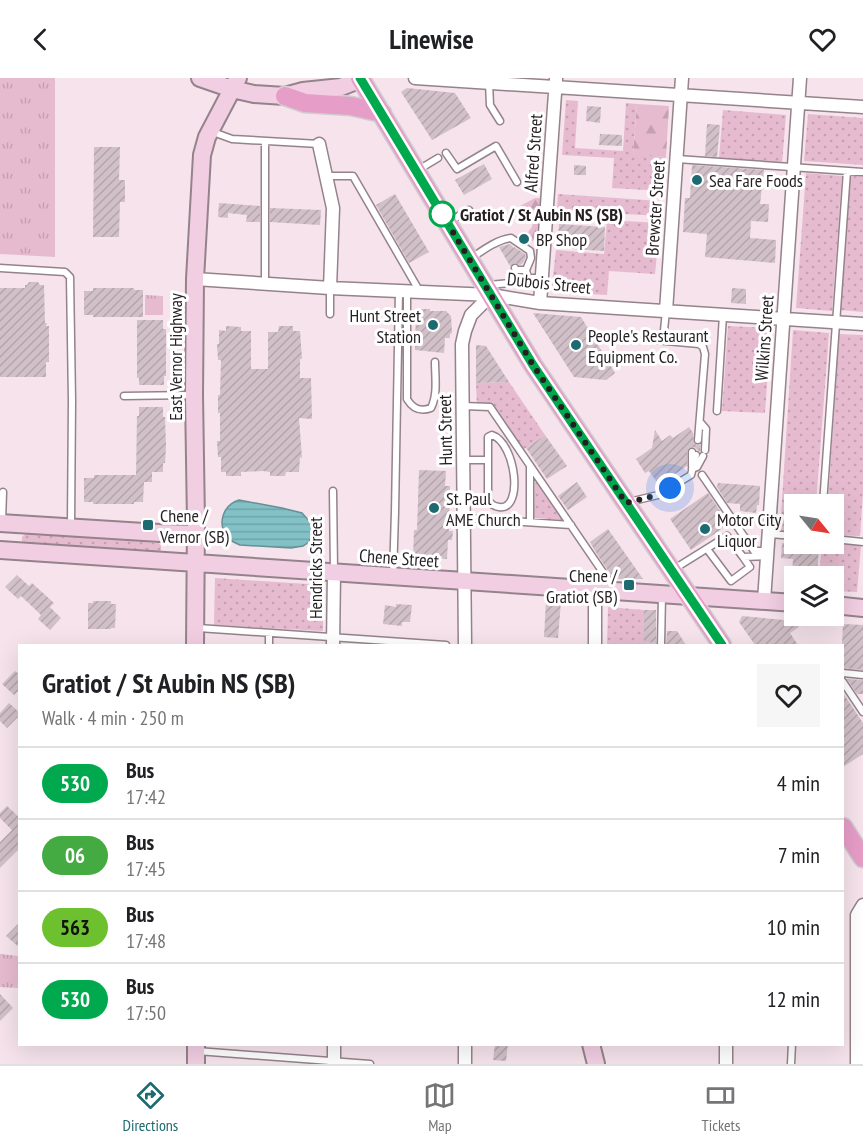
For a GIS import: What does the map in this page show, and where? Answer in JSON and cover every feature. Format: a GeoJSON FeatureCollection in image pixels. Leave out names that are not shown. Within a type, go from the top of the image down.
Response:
{"type":"FeatureCollection","features":[{"type":"Feature","properties":{"kind":"main road"},"geometry":{"type":"LineString","coordinates":[[363,78],[381,113],[533,365],[721,644]]}},
{"type":"Feature","properties":{"kind":"main road"},"geometry":{"type":"LineString","coordinates":[[285,96],[305,103],[351,106],[381,113]]}},
{"type":"Feature","properties":{"kind":"main road"},"geometry":{"type":"LineString","coordinates":[[844,829],[863,858]]}},
{"type":"Feature","properties":{"kind":"street"},"geometry":{"type":"LineString","coordinates":[[200,78],[235,84],[254,94],[285,96],[303,91],[341,87],[363,78]]}},
{"type":"Feature","properties":{"kind":"street"},"geometry":{"type":"LineString","coordinates":[[415,78],[489,82],[556,82],[681,94],[863,107]]}},
{"type":"Feature","properties":{"kind":"street","name":"Brewster Street"},"geometry":{"type":"LineString","coordinates":[[666,311],[682,78]]}},
{"type":"Feature","properties":{"kind":"street","name":"Wilkins Street"},"geometry":{"type":"LineString","coordinates":[[764,601],[800,78]]}},
{"type":"Feature","properties":{"kind":"street","name":"Alfred Street"},"geometry":{"type":"LineString","coordinates":[[540,303],[556,82]]}},
{"type":"Feature","properties":{"kind":"street","name":"East Vernor Highway"},"geometry":{"type":"LineString","coordinates":[[195,637],[195,279],[202,155],[204,145],[235,84]]}},
{"type":"Feature","properties":{"kind":"street"},"geometry":{"type":"LineString","coordinates":[[319,144],[333,208],[330,288]]}},
{"type":"Feature","properties":{"kind":"street","name":"Dubois Street"},"geometry":{"type":"LineString","coordinates":[[195,279],[403,292],[487,290],[540,303],[863,324]]}},
{"type":"Feature","properties":{"kind":"street","name":"Hunt Street"},"geometry":{"type":"LineString","coordinates":[[465,644],[462,344],[471,315],[487,290]]}},
{"type":"Feature","properties":{"kind":"street"},"geometry":{"type":"LineString","coordinates":[[20,550],[16,547],[15,536],[22,524]]}},
{"type":"Feature","properties":{"kind":"street"},"geometry":{"type":"LineString","coordinates":[[0,541],[1,525],[22,524],[196,534]]}},
{"type":"Feature","properties":{"kind":"street"},"geometry":{"type":"LineString","coordinates":[[157,561],[166,554],[168,547],[160,533]]}},
{"type":"Feature","properties":{"kind":"street","name":"Chene Street"},"geometry":{"type":"LineString","coordinates":[[0,550],[784,602]]}},
{"type":"Feature","properties":{"kind":"street","name":"Hendricks Street"},"geometry":{"type":"LineString","coordinates":[[333,641],[334,573]]}},
{"type":"Feature","properties":{"kind":"street"},"geometry":{"type":"LineString","coordinates":[[595,590],[595,644]]}},
{"type":"Feature","properties":{"kind":"street"},"geometry":{"type":"LineString","coordinates":[[844,611],[863,608]]}},
{"type":"Feature","properties":{"kind":"street"},"geometry":{"type":"LineString","coordinates":[[857,1064],[860,1030],[857,915],[863,905]]}},
{"type":"Feature","properties":{"kind":"street"},"geometry":{"type":"LineString","coordinates":[[844,1029],[860,1030]]}},
{"type":"Feature","properties":{"kind":"street"},"geometry":{"type":"LineString","coordinates":[[334,1046],[334,1063]]}},
{"type":"Feature","properties":{"kind":"street"},"geometry":{"type":"LineString","coordinates":[[465,1046],[465,1064]]}},
{"type":"Feature","properties":{"kind":"street"},"geometry":{"type":"LineString","coordinates":[[592,1046],[596,1064]]}},
{"type":"Feature","properties":{"kind":"street"},"geometry":{"type":"LineString","coordinates":[[596,1064],[598,1046]]}},
{"type":"Feature","properties":{"kind":"street"},"geometry":{"type":"LineString","coordinates":[[726,1046],[726,1064]]}},
{"type":"Feature","properties":{"kind":"lane"},"geometry":{"type":"LineString","coordinates":[[489,82],[489,105],[500,121]]}},
{"type":"Feature","properties":{"kind":"lane"},"geometry":{"type":"LineString","coordinates":[[211,131],[232,139],[319,144]]}},
{"type":"Feature","properties":{"kind":"lane"},"geometry":{"type":"LineString","coordinates":[[265,142],[265,284]]}},
{"type":"Feature","properties":{"kind":"lane"},"geometry":{"type":"LineString","coordinates":[[446,153],[457,169],[496,146],[517,182]]}},
{"type":"Feature","properties":{"kind":"lane"},"geometry":{"type":"LineString","coordinates":[[416,171],[438,158]]}},
{"type":"Feature","properties":{"kind":"lane"},"geometry":{"type":"LineString","coordinates":[[677,159],[863,172]]}},
{"type":"Feature","properties":{"kind":"lane"},"geometry":{"type":"LineString","coordinates":[[824,494],[848,171]]}},
{"type":"Feature","properties":{"kind":"lane"},"geometry":{"type":"LineString","coordinates":[[326,176],[352,176],[420,292]]}},
{"type":"Feature","properties":{"kind":"lane"},"geometry":{"type":"LineString","coordinates":[[447,223],[469,210]]}},
{"type":"Feature","properties":{"kind":"lane"},"geometry":{"type":"LineString","coordinates":[[469,260],[511,238],[530,251],[531,258],[526,270],[528,279]]}},
{"type":"Feature","properties":{"kind":"lane"},"geometry":{"type":"LineString","coordinates":[[518,266],[516,270],[526,270]]}},
{"type":"Feature","properties":{"kind":"lane"},"geometry":{"type":"LineString","coordinates":[[0,268],[65,273],[70,277],[72,401],[70,528]]}},
{"type":"Feature","properties":{"kind":"lane"},"geometry":{"type":"LineString","coordinates":[[487,290],[528,279],[542,278]]}},
{"type":"Feature","properties":{"kind":"lane"},"geometry":{"type":"LineString","coordinates":[[330,288],[330,314]]}},
{"type":"Feature","properties":{"kind":"lane"},"geometry":{"type":"LineString","coordinates":[[403,292],[407,399],[416,409],[431,408],[434,401],[435,362]]}},
{"type":"Feature","properties":{"kind":"lane"},"geometry":{"type":"LineString","coordinates":[[393,577],[403,292]]}},
{"type":"Feature","properties":{"kind":"lane","name":"Brewster Street"},"geometry":{"type":"LineString","coordinates":[[663,340],[666,311]]}},
{"type":"Feature","properties":{"kind":"lane"},"geometry":{"type":"LineString","coordinates":[[717,411],[723,315]]}},
{"type":"Feature","properties":{"kind":"lane"},"geometry":{"type":"LineString","coordinates":[[644,339],[699,344],[703,347],[705,354],[700,421],[696,428],[697,438]]}},
{"type":"Feature","properties":{"kind":"lane"},"geometry":{"type":"LineString","coordinates":[[124,396],[194,395]]}},
{"type":"Feature","properties":{"kind":"lane"},"geometry":{"type":"LineString","coordinates":[[463,406],[490,407],[616,591]]}},
{"type":"Feature","properties":{"kind":"lane"},"geometry":{"type":"LineString","coordinates":[[626,503],[658,495],[691,475],[706,429],[700,421]]}},
{"type":"Feature","properties":{"kind":"lane"},"geometry":{"type":"LineString","coordinates":[[492,435],[501,440],[514,471],[513,498],[511,504],[505,508],[496,507],[488,500],[487,460],[488,437],[492,435]]}},
{"type":"Feature","properties":{"kind":"lane"},"geometry":{"type":"LineString","coordinates":[[464,460],[487,460]]}},
{"type":"Feature","properties":{"kind":"lane"},"geometry":{"type":"LineString","coordinates":[[530,522],[531,466]]}},
{"type":"Feature","properties":{"kind":"lane"},"geometry":{"type":"LineString","coordinates":[[702,476],[754,550],[767,554]]}},
{"type":"Feature","properties":{"kind":"lane"},"geometry":{"type":"LineString","coordinates":[[1,525],[3,492]]}},
{"type":"Feature","properties":{"kind":"lane","name":"Hendricks Street"},"geometry":{"type":"LineString","coordinates":[[333,492],[334,573]]}},
{"type":"Feature","properties":{"kind":"lane"},"geometry":{"type":"LineString","coordinates":[[464,518],[571,525]]}},
{"type":"Feature","properties":{"kind":"lane"},"geometry":{"type":"LineString","coordinates":[[768,534],[784,535]]}},
{"type":"Feature","properties":{"kind":"lane"},"geometry":{"type":"LineString","coordinates":[[672,571],[727,536],[750,567],[731,581],[707,549]]}},
{"type":"Feature","properties":{"kind":"lane"},"geometry":{"type":"LineString","coordinates":[[844,540],[863,542]]}},
{"type":"Feature","properties":{"kind":"lane"},"geometry":{"type":"LineString","coordinates":[[743,557],[767,554]]}},
{"type":"Feature","properties":{"kind":"lane"},"geometry":{"type":"LineString","coordinates":[[661,644],[662,594]]}},
{"type":"Feature","properties":{"kind":"lane"},"geometry":{"type":"LineString","coordinates":[[269,633],[269,644]]}},
{"type":"Feature","properties":{"kind":"lane"},"geometry":{"type":"LineString","coordinates":[[195,637],[269,633],[333,641],[400,644]]}},
{"type":"Feature","properties":{"kind":"lane"},"geometry":{"type":"LineString","coordinates":[[844,673],[863,675]]}},
{"type":"Feature","properties":{"kind":"lane"},"geometry":{"type":"LineString","coordinates":[[844,684],[863,712]]}},
{"type":"Feature","properties":{"kind":"lane"},"geometry":{"type":"LineString","coordinates":[[791,1064],[792,1046]]}},
{"type":"Feature","properties":{"kind":"lane"},"geometry":{"type":"LineString","coordinates":[[196,1053],[271,1060],[370,1064]]}},
{"type":"Feature","properties":{"kind":"green space"},"geometry":{"type":"Polygon","coordinates":[[[0,78],[55,78],[55,257],[0,254],[0,78]]]}},
{"type":"Feature","properties":{"kind":"green space"},"geometry":{"type":"Polygon","coordinates":[[[566,100],[578,101],[575,148],[623,151],[626,103],[637,104],[633,154],[666,157],[664,191],[612,188],[614,158],[562,155],[566,100]]]}},
{"type":"Feature","properties":{"kind":"green space"},"geometry":{"type":"Polygon","coordinates":[[[637,104],[669,106],[666,157],[633,155],[637,104]]]}},
{"type":"Feature","properties":{"kind":"green space"},"geometry":{"type":"Polygon","coordinates":[[[723,110],[786,115],[782,163],[719,158],[723,110]]]}},
{"type":"Feature","properties":{"kind":"green space"},"geometry":{"type":"Polygon","coordinates":[[[808,114],[863,118],[863,165],[804,161],[808,114]]]}},
{"type":"Feature","properties":{"kind":"green space"},"geometry":{"type":"Polygon","coordinates":[[[806,173],[842,176],[832,311],[796,308],[806,173]]]}},
{"type":"Feature","properties":{"kind":"green space"},"geometry":{"type":"Polygon","coordinates":[[[850,175],[863,176],[863,312],[840,310],[850,175]]]}},
{"type":"Feature","properties":{"kind":"green space"},"geometry":{"type":"Polygon","coordinates":[[[558,194],[660,201],[659,216],[557,210],[558,194]]]}},
{"type":"Feature","properties":{"kind":"green space"},"geometry":{"type":"Polygon","coordinates":[[[535,198],[540,198],[541,207],[538,213],[540,222],[536,237],[532,242],[532,237],[528,232],[533,221],[529,217],[526,220],[520,216],[520,206],[535,198]]]}},
{"type":"Feature","properties":{"kind":"green space"},"geometry":{"type":"Polygon","coordinates":[[[607,220],[660,223],[655,274],[609,271],[607,295],[551,292],[556,250],[604,254],[607,220]]]}},
{"type":"Feature","properties":{"kind":"green space"},"geometry":{"type":"Polygon","coordinates":[[[145,295],[163,296],[163,315],[145,315],[145,295]]]}},
{"type":"Feature","properties":{"kind":"green space"},"geometry":{"type":"Polygon","coordinates":[[[728,326],[771,328],[765,413],[722,411],[728,326]]]}},
{"type":"Feature","properties":{"kind":"green space"},"geometry":{"type":"Polygon","coordinates":[[[793,330],[829,333],[817,494],[784,494],[784,531],[780,531],[793,330]]]}},
{"type":"Feature","properties":{"kind":"green space"},"geometry":{"type":"Polygon","coordinates":[[[839,334],[863,335],[863,493],[860,536],[844,535],[844,494],[829,494],[839,334]]]}},
{"type":"Feature","properties":{"kind":"green space"},"geometry":{"type":"Polygon","coordinates":[[[509,382],[545,435],[521,451],[491,407],[477,407],[476,383],[509,382]]]}},
{"type":"Feature","properties":{"kind":"green space"},"geometry":{"type":"Polygon","coordinates":[[[535,480],[565,520],[534,518],[535,480]]]}},
{"type":"Feature","properties":{"kind":"green space"},"geometry":{"type":"Polygon","coordinates":[[[26,533],[159,543],[161,550],[158,552],[25,543],[22,537],[26,533]]]}},
{"type":"Feature","properties":{"kind":"green space"},"geometry":{"type":"Polygon","coordinates":[[[844,544],[861,545],[857,592],[844,591],[844,566],[820,566],[821,554],[844,554],[844,544]]]}},
{"type":"Feature","properties":{"kind":"green space"},"geometry":{"type":"Polygon","coordinates":[[[215,578],[323,585],[323,631],[214,625],[215,578]]]}},
{"type":"Feature","properties":{"kind":"green space"},"geometry":{"type":"Polygon","coordinates":[[[608,607],[644,610],[644,642],[658,643],[658,644],[607,644],[608,607]]]}},
{"type":"Feature","properties":{"kind":"green space"},"geometry":{"type":"Polygon","coordinates":[[[0,954],[18,956],[18,988],[0,987],[0,954]]]}},
{"type":"Feature","properties":{"kind":"water"},"geometry":{"type":"Polygon","coordinates":[[[239,500],[302,513],[311,523],[312,536],[309,542],[303,546],[291,548],[240,545],[231,541],[224,532],[222,520],[229,506],[239,500]]]}},
{"type":"Feature","properties":{"kind":"building"},"geometry":{"type":"Polygon","coordinates":[[[407,88],[455,93],[471,118],[432,140],[401,92],[407,88]]]}},
{"type":"Feature","properties":{"kind":"building"},"geometry":{"type":"Polygon","coordinates":[[[587,106],[601,107],[600,123],[586,121],[587,106]]]}},
{"type":"Feature","properties":{"kind":"building"},"geometry":{"type":"Polygon","coordinates":[[[707,124],[720,125],[717,157],[705,156],[707,124]]]}},
{"type":"Feature","properties":{"kind":"building"},"geometry":{"type":"Polygon","coordinates":[[[600,134],[622,135],[622,146],[599,145],[600,134]]]}},
{"type":"Feature","properties":{"kind":"building"},"geometry":{"type":"Polygon","coordinates":[[[94,147],[120,147],[119,180],[125,180],[125,202],[120,202],[119,237],[93,237],[94,147]]]}},
{"type":"Feature","properties":{"kind":"building"},"geometry":{"type":"Polygon","coordinates":[[[484,164],[492,179],[464,195],[455,180],[484,164]]]}},
{"type":"Feature","properties":{"kind":"building"},"geometry":{"type":"Polygon","coordinates":[[[574,165],[586,166],[586,175],[574,175],[574,165]]]}},
{"type":"Feature","properties":{"kind":"building"},"geometry":{"type":"Polygon","coordinates":[[[692,165],[764,170],[760,204],[769,204],[768,222],[751,221],[750,238],[776,240],[775,263],[705,257],[707,234],[683,232],[685,198],[690,198],[692,165]]]}},
{"type":"Feature","properties":{"kind":"building"},"geometry":{"type":"Polygon","coordinates":[[[395,194],[429,252],[409,263],[376,205],[395,194]]]}},
{"type":"Feature","properties":{"kind":"building"},"geometry":{"type":"Polygon","coordinates":[[[219,203],[260,206],[260,222],[246,222],[247,215],[228,213],[228,218],[218,217],[219,203]]]}},
{"type":"Feature","properties":{"kind":"building"},"geometry":{"type":"Polygon","coordinates":[[[270,208],[321,210],[320,225],[270,222],[270,208]]]}},
{"type":"Feature","properties":{"kind":"building"},"geometry":{"type":"Polygon","coordinates":[[[559,224],[605,227],[604,251],[557,248],[559,224]]]}},
{"type":"Feature","properties":{"kind":"building"},"geometry":{"type":"Polygon","coordinates":[[[510,244],[525,254],[526,257],[520,265],[515,263],[510,266],[499,247],[510,244]]]}},
{"type":"Feature","properties":{"kind":"building"},"geometry":{"type":"Polygon","coordinates":[[[29,282],[44,285],[45,323],[49,326],[49,362],[46,362],[46,377],[0,377],[0,288],[25,288],[29,282]]]}},
{"type":"Feature","properties":{"kind":"building"},"geometry":{"type":"Polygon","coordinates":[[[93,288],[143,290],[143,317],[84,315],[84,291],[93,291],[93,288]]]}},
{"type":"Feature","properties":{"kind":"building"},"geometry":{"type":"Polygon","coordinates":[[[732,288],[746,289],[746,304],[731,303],[732,288]]]}},
{"type":"Feature","properties":{"kind":"building","name":"Hunt Street Station"},"geometry":{"type":"Polygon","coordinates":[[[416,309],[446,311],[451,316],[452,333],[450,338],[445,338],[444,353],[415,350],[416,309]]]}},
{"type":"Feature","properties":{"kind":"building","name":"People's Restaurant Equipment Co."},"geometry":{"type":"Polygon","coordinates":[[[533,313],[581,317],[615,373],[606,380],[574,377],[533,313]]]}},
{"type":"Feature","properties":{"kind":"building"},"geometry":{"type":"Polygon","coordinates":[[[137,320],[163,320],[163,329],[166,329],[164,385],[139,385],[137,320]]]}},
{"type":"Feature","properties":{"kind":"building"},"geometry":{"type":"Polygon","coordinates":[[[226,326],[241,327],[241,331],[251,331],[251,369],[268,369],[268,332],[278,332],[279,326],[293,326],[293,331],[300,331],[302,359],[300,359],[300,378],[311,378],[312,419],[299,418],[302,458],[300,457],[299,472],[286,472],[285,476],[270,476],[270,472],[263,471],[241,472],[241,476],[226,476],[226,472],[221,472],[221,457],[218,457],[217,441],[220,441],[218,395],[220,395],[221,360],[218,360],[217,344],[219,344],[219,330],[226,331],[226,326]]]}},
{"type":"Feature","properties":{"kind":"building"},"geometry":{"type":"Polygon","coordinates":[[[476,345],[486,346],[509,382],[476,383],[476,345]]]}},
{"type":"Feature","properties":{"kind":"building"},"geometry":{"type":"Polygon","coordinates":[[[139,407],[163,407],[166,446],[163,472],[152,472],[152,482],[144,482],[143,502],[93,504],[93,502],[84,502],[84,478],[94,478],[94,475],[136,475],[139,407]]]}},
{"type":"Feature","properties":{"kind":"building"},"geometry":{"type":"Polygon","coordinates":[[[689,427],[693,433],[694,443],[700,445],[700,452],[694,447],[689,448],[687,466],[659,485],[649,471],[645,473],[636,459],[652,448],[655,430],[662,441],[670,435],[673,438],[689,427]]]}},
{"type":"Feature","properties":{"kind":"building"},"geometry":{"type":"Polygon","coordinates":[[[545,435],[567,466],[547,479],[526,448],[545,435]]]}},
{"type":"Feature","properties":{"kind":"building","name":"St. Paul AME Church"},"geometry":{"type":"Polygon","coordinates":[[[419,470],[446,471],[445,486],[450,486],[449,531],[453,531],[452,540],[448,540],[447,559],[413,558],[414,530],[417,530],[419,470]]]}},
{"type":"Feature","properties":{"kind":"building"},"geometry":{"type":"Polygon","coordinates":[[[577,482],[587,497],[568,510],[558,496],[577,482]]]}},
{"type":"Feature","properties":{"kind":"building"},"geometry":{"type":"Polygon","coordinates":[[[718,483],[760,486],[756,513],[740,511],[740,504],[727,503],[717,487],[718,483]]]}},
{"type":"Feature","properties":{"kind":"building"},"geometry":{"type":"Polygon","coordinates":[[[708,493],[729,524],[691,550],[670,519],[708,493]]]}},
{"type":"Feature","properties":{"kind":"building"},"geometry":{"type":"Polygon","coordinates":[[[608,529],[643,579],[614,579],[590,542],[608,529]]]}},
{"type":"Feature","properties":{"kind":"building"},"geometry":{"type":"Polygon","coordinates":[[[782,543],[784,543],[784,554],[818,554],[818,566],[793,566],[793,559],[781,558],[782,543]]]}},
{"type":"Feature","properties":{"kind":"building"},"geometry":{"type":"Polygon","coordinates":[[[17,575],[29,586],[32,583],[54,603],[50,607],[61,618],[50,630],[38,619],[41,615],[21,596],[18,599],[5,587],[17,575]]]}},
{"type":"Feature","properties":{"kind":"building"},"geometry":{"type":"Polygon","coordinates":[[[93,601],[111,601],[111,604],[116,604],[115,628],[88,629],[88,603],[93,603],[93,601]]]}},
{"type":"Feature","properties":{"kind":"building"},"geometry":{"type":"Polygon","coordinates":[[[546,601],[561,602],[558,638],[544,637],[546,601]]]}},
{"type":"Feature","properties":{"kind":"building"},"geometry":{"type":"Polygon","coordinates":[[[396,604],[412,605],[410,622],[402,622],[402,626],[383,624],[385,605],[396,607],[396,604]]]}},
{"type":"Feature","properties":{"kind":"building"},"geometry":{"type":"Polygon","coordinates":[[[644,610],[656,610],[656,643],[644,642],[644,610]]]}},
{"type":"Feature","properties":{"kind":"building"},"geometry":{"type":"Polygon","coordinates":[[[742,616],[784,620],[784,626],[799,627],[790,633],[797,644],[754,644],[739,622],[742,616]]]}},
{"type":"Feature","properties":{"kind":"building"},"geometry":{"type":"Polygon","coordinates":[[[844,624],[863,625],[863,670],[844,668],[844,644],[842,644],[844,624]]]}},
{"type":"Feature","properties":{"kind":"building"},"geometry":{"type":"Polygon","coordinates":[[[667,631],[677,631],[685,644],[666,644],[667,631]]]}},
{"type":"Feature","properties":{"kind":"building"},"geometry":{"type":"Polygon","coordinates":[[[15,671],[18,673],[18,691],[14,695],[2,684],[15,671]]]}},
{"type":"Feature","properties":{"kind":"building"},"geometry":{"type":"Polygon","coordinates":[[[847,679],[863,680],[863,694],[857,694],[847,679]]]}},
{"type":"Feature","properties":{"kind":"building"},"geometry":{"type":"Polygon","coordinates":[[[844,694],[863,723],[863,754],[844,766],[844,694]]]}},
{"type":"Feature","properties":{"kind":"building"},"geometry":{"type":"Polygon","coordinates":[[[9,703],[18,711],[18,717],[7,728],[0,721],[0,713],[9,703]]]}},
{"type":"Feature","properties":{"kind":"building"},"geometry":{"type":"Polygon","coordinates":[[[7,806],[18,816],[18,850],[0,868],[0,842],[12,830],[0,818],[0,813],[7,806]]]}},
{"type":"Feature","properties":{"kind":"building"},"geometry":{"type":"Polygon","coordinates":[[[18,924],[18,946],[6,936],[18,924]]]}},
{"type":"Feature","properties":{"kind":"building"},"geometry":{"type":"Polygon","coordinates":[[[0,994],[13,1008],[0,1021],[0,994]]]}},
{"type":"Feature","properties":{"kind":"building"},"geometry":{"type":"Polygon","coordinates":[[[495,1046],[508,1046],[506,1061],[493,1060],[495,1046]]]}},
{"type":"Feature","properties":{"kind":"bus line","name":"530"},"geometry":{"type":"LineString","coordinates":[[360,78],[533,365],[721,644]]}},
{"type":"Feature","properties":{"kind":"place","name":"Sea Fare Foods"},"geometry":{"type":"Point","coordinates":[697,180]}},
{"type":"Feature","properties":{"kind":"place","name":"Gratiot / St Aubin NS (SB)"},"geometry":{"type":"Point","coordinates":[442,214]}},
{"type":"Feature","properties":{"kind":"place","name":"BP Shop"},"geometry":{"type":"Point","coordinates":[524,239]}},
{"type":"Feature","properties":{"kind":"place","name":"Hunt Street Station"},"geometry":{"type":"Point","coordinates":[433,325]}},
{"type":"Feature","properties":{"kind":"place","name":"People's Restaurant Equipment Co."},"geometry":{"type":"Point","coordinates":[576,345]}},
{"type":"Feature","properties":{"kind":"place","name":"St. Paul AME Church"},"geometry":{"type":"Point","coordinates":[434,508]}},
{"type":"Feature","properties":{"kind":"place","name":"Chene / Vernor (SB)"},"geometry":{"type":"Point","coordinates":[148,525]}},
{"type":"Feature","properties":{"kind":"place","name":"Motor City Liquor"},"geometry":{"type":"Point","coordinates":[705,529]}},
{"type":"Feature","properties":{"kind":"place","name":"Chene / Gratiot (SB)"},"geometry":{"type":"Point","coordinates":[629,585]}},
{"type":"Feature","properties":{"kind":"route"},"geometry":{"type":"LineString","coordinates":[[442,214],[533,365],[626,503],[658,495],[670,488]]}}]}
